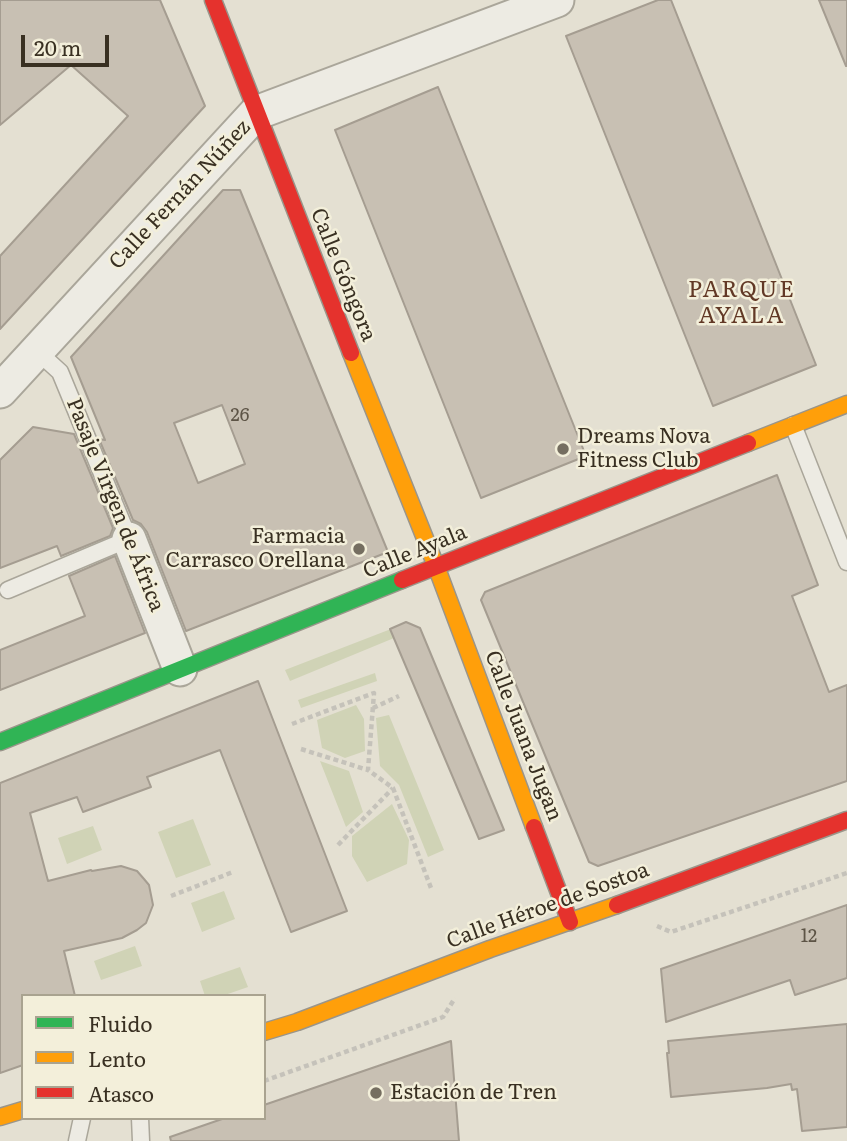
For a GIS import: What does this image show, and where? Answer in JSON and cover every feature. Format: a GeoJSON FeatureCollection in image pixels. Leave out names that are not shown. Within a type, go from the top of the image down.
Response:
{"type":"FeatureCollection","features":[{"type":"Feature","properties":{"kind":"main road","name":"Calle Góngora"},"geometry":{"type":"LineString","coordinates":[[213,0],[436,566]]}},
{"type":"Feature","properties":{"kind":"main road","name":"Calle Ayala"},"geometry":{"type":"LineString","coordinates":[[0,743],[436,566],[847,404]]}},
{"type":"Feature","properties":{"kind":"main road","name":"Calle Juana Jugan"},"geometry":{"type":"LineString","coordinates":[[436,566],[570,922]]}},
{"type":"Feature","properties":{"kind":"main road","name":"Calle Héroe de Sostoa"},"geometry":{"type":"LineString","coordinates":[[266,1031],[847,820]]}},
{"type":"Feature","properties":{"kind":"main road"},"geometry":{"type":"LineString","coordinates":[[0,1117],[21,1111]]}},
{"type":"Feature","properties":{"kind":"street","name":"Calle Fernán Núñez"},"geometry":{"type":"LineString","coordinates":[[0,391],[256,113],[558,0]]}},
{"type":"Feature","properties":{"kind":"street","name":"Pasaje Virgen de África"},"geometry":{"type":"LineString","coordinates":[[129,539],[180,669]]}},
{"type":"Feature","properties":{"kind":"lane","name":"Pasaje Virgen de África"},"geometry":{"type":"LineString","coordinates":[[37,351],[60,372],[129,539]]}},
{"type":"Feature","properties":{"kind":"lane"},"geometry":{"type":"LineString","coordinates":[[793,425],[847,562]]}},
{"type":"Feature","properties":{"kind":"lane"},"geometry":{"type":"LineString","coordinates":[[8,590],[129,539]]}},
{"type":"Feature","properties":{"kind":"lane"},"geometry":{"type":"LineString","coordinates":[[77,1141],[82,1120]]}},
{"type":"Feature","properties":{"kind":"lane"},"geometry":{"type":"LineString","coordinates":[[140,1120],[141,1141]]}},
{"type":"Feature","properties":{"kind":"path"},"geometry":{"type":"LineString","coordinates":[[292,724],[374,693],[369,770]]}},
{"type":"Feature","properties":{"kind":"path"},"geometry":{"type":"LineString","coordinates":[[372,708],[399,696]]}},
{"type":"Feature","properties":{"kind":"path"},"geometry":{"type":"LineString","coordinates":[[301,749],[369,770],[393,788],[431,888]]}},
{"type":"Feature","properties":{"kind":"path"},"geometry":{"type":"LineString","coordinates":[[338,845],[393,788]]}},
{"type":"Feature","properties":{"kind":"path"},"geometry":{"type":"LineString","coordinates":[[171,896],[233,872]]}},
{"type":"Feature","properties":{"kind":"path"},"geometry":{"type":"LineString","coordinates":[[654,925],[671,932],[847,873]]}},
{"type":"Feature","properties":{"kind":"path"},"geometry":{"type":"LineString","coordinates":[[266,1080],[443,1017],[458,993]]}},
{"type":"Feature","properties":{"kind":"green space"},"geometry":{"type":"Polygon","coordinates":[[[391,629],[394,638],[290,681],[285,670],[391,629]]]}},
{"type":"Feature","properties":{"kind":"green space"},"geometry":{"type":"Polygon","coordinates":[[[375,673],[377,681],[301,708],[298,700],[375,673]]]}},
{"type":"Feature","properties":{"kind":"green space"},"geometry":{"type":"Polygon","coordinates":[[[356,705],[364,719],[365,751],[345,758],[322,748],[317,720],[356,705]]]}},
{"type":"Feature","properties":{"kind":"green space"},"geometry":{"type":"Polygon","coordinates":[[[389,715],[444,850],[428,857],[399,785],[380,766],[376,718],[389,715]]]}},
{"type":"Feature","properties":{"kind":"green space"},"geometry":{"type":"Polygon","coordinates":[[[320,761],[349,771],[363,812],[346,827],[320,761]]]}},
{"type":"Feature","properties":{"kind":"green space"},"geometry":{"type":"Polygon","coordinates":[[[392,804],[409,840],[407,864],[367,882],[352,856],[352,836],[392,804]]]}},
{"type":"Feature","properties":{"kind":"green space"},"geometry":{"type":"Polygon","coordinates":[[[193,819],[211,865],[176,878],[158,832],[193,819]]]}},
{"type":"Feature","properties":{"kind":"green space"},"geometry":{"type":"Polygon","coordinates":[[[93,826],[102,850],[67,864],[58,838],[93,826]]]}},
{"type":"Feature","properties":{"kind":"green space"},"geometry":{"type":"Polygon","coordinates":[[[224,891],[235,919],[202,932],[191,903],[224,891]]]}},
{"type":"Feature","properties":{"kind":"green space"},"geometry":{"type":"Polygon","coordinates":[[[135,946],[142,966],[101,980],[94,961],[135,946]]]}},
{"type":"Feature","properties":{"kind":"green space"},"geometry":{"type":"Polygon","coordinates":[[[240,967],[248,987],[228,994],[204,994],[200,981],[240,967]]]}},
{"type":"Feature","properties":{"kind":"building"},"geometry":{"type":"Polygon","coordinates":[[[0,0],[160,0],[205,106],[0,329],[0,256],[128,116],[71,65],[0,125],[0,0]]]}},
{"type":"Feature","properties":{"kind":"building"},"geometry":{"type":"Polygon","coordinates":[[[658,0],[671,0],[816,365],[713,406],[566,36],[658,0]]]}},
{"type":"Feature","properties":{"kind":"building"},"geometry":{"type":"Polygon","coordinates":[[[819,0],[847,0],[847,66],[846,66],[819,0]]]}},
{"type":"Feature","properties":{"kind":"building"},"geometry":{"type":"Polygon","coordinates":[[[438,87],[586,456],[481,498],[335,130],[438,87]]]}},
{"type":"Feature","properties":{"kind":"building"},"geometry":{"type":"Polygon","coordinates":[[[223,190],[240,190],[388,552],[186,631],[147,532],[141,524],[133,520],[99,439],[105,440],[71,357],[223,190]],[[222,405],[174,423],[198,483],[245,464],[222,405]]]}},
{"type":"Feature","properties":{"kind":"building"},"geometry":{"type":"Polygon","coordinates":[[[33,427],[74,434],[113,528],[110,536],[61,556],[57,546],[0,568],[0,460],[33,427]]]}},
{"type":"Feature","properties":{"kind":"building"},"geometry":{"type":"Polygon","coordinates":[[[777,475],[818,585],[792,596],[829,692],[847,685],[847,781],[598,866],[589,862],[481,600],[485,592],[777,475]]]}},
{"type":"Feature","properties":{"kind":"building"},"geometry":{"type":"Polygon","coordinates":[[[115,556],[145,633],[0,690],[0,650],[85,616],[69,576],[115,556]]]}},
{"type":"Feature","properties":{"kind":"building"},"geometry":{"type":"Polygon","coordinates":[[[406,622],[420,628],[504,830],[479,839],[390,629],[406,622]]]}},
{"type":"Feature","properties":{"kind":"building"},"geometry":{"type":"Polygon","coordinates":[[[258,681],[347,911],[291,932],[220,750],[147,777],[151,787],[83,812],[77,797],[30,813],[48,881],[91,870],[121,866],[137,871],[149,885],[153,905],[146,923],[122,938],[64,951],[75,994],[21,994],[21,1066],[0,1073],[0,783],[258,681]]]}},
{"type":"Feature","properties":{"kind":"building"},"geometry":{"type":"Polygon","coordinates":[[[847,905],[847,978],[795,995],[790,980],[666,1022],[661,969],[847,905]]]}},
{"type":"Feature","properties":{"kind":"building"},"geometry":{"type":"Polygon","coordinates":[[[847,1024],[847,1127],[802,1131],[797,1089],[792,1090],[791,1084],[671,1097],[668,1041],[847,1024]]]}},
{"type":"Feature","properties":{"kind":"building","name":"Estación de Tren"},"geometry":{"type":"Polygon","coordinates":[[[451,1041],[459,1141],[171,1141],[170,1137],[219,1120],[266,1120],[266,1104],[451,1041]]]}},
{"type":"Feature","properties":{"kind":"traffic: fast"},"geometry":{"type":"LineString","coordinates":[[0,742],[402,580]]}},
{"type":"Feature","properties":{"kind":"traffic: slow"},"geometry":{"type":"LineString","coordinates":[[351,353],[436,566],[534,827]]}},
{"type":"Feature","properties":{"kind":"traffic: slow"},"geometry":{"type":"LineString","coordinates":[[748,443],[847,404]]}},
{"type":"Feature","properties":{"kind":"traffic: slow"},"geometry":{"type":"LineString","coordinates":[[266,1031],[617,905]]}},
{"type":"Feature","properties":{"kind":"traffic: slow"},"geometry":{"type":"LineString","coordinates":[[0,1117],[21,1111]]}},
{"type":"Feature","properties":{"kind":"traffic: jam"},"geometry":{"type":"LineString","coordinates":[[213,0],[351,353]]}},
{"type":"Feature","properties":{"kind":"traffic: jam"},"geometry":{"type":"LineString","coordinates":[[402,580],[748,443]]}},
{"type":"Feature","properties":{"kind":"traffic: jam"},"geometry":{"type":"LineString","coordinates":[[617,905],[847,820]]}},
{"type":"Feature","properties":{"kind":"traffic: jam"},"geometry":{"type":"LineString","coordinates":[[534,827],[570,922]]}},
{"type":"Feature","properties":{"kind":"place","name":"Dreams Nova Fitness Club"},"geometry":{"type":"Point","coordinates":[563,449]}},
{"type":"Feature","properties":{"kind":"place","name":"Farmacia Carrasco Orellana"},"geometry":{"type":"Point","coordinates":[359,549]}},
{"type":"Feature","properties":{"kind":"place","name":"Estación de Tren"},"geometry":{"type":"Point","coordinates":[376,1093]}},
{"type":"Feature","properties":{"kind":"district","name":"PARQUE AYALA"},"geometry":{"type":"Point","coordinates":[742,303]}}]}
